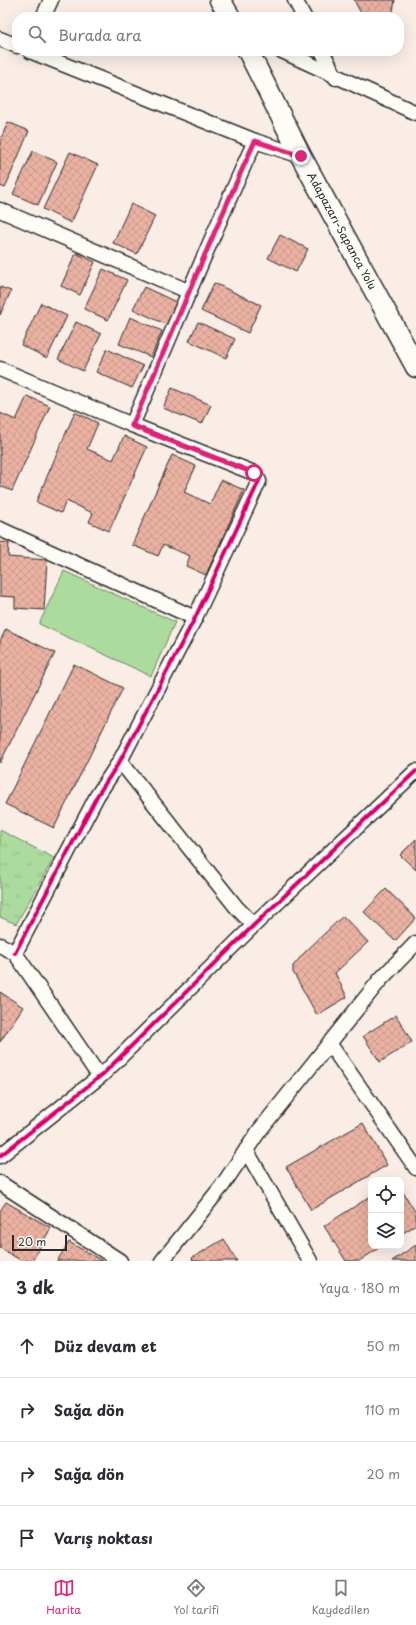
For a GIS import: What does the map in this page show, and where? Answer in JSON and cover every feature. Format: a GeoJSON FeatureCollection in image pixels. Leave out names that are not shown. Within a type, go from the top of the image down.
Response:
{"type":"FeatureCollection","features":[{"type":"Feature","properties":{"kind":"main road"},"geometry":{"type":"LineString","coordinates":[[220,0],[227,12]]}},
{"type":"Feature","properties":{"kind":"main road","name":"Adapazarı-Sapanca Yolu"},"geometry":{"type":"LineString","coordinates":[[251,56],[301,156],[416,367]]}},
{"type":"Feature","properties":{"kind":"street"},"geometry":{"type":"LineString","coordinates":[[45,12],[51,0]]}},
{"type":"Feature","properties":{"kind":"street"},"geometry":{"type":"LineString","coordinates":[[295,0],[301,12]]}},
{"type":"Feature","properties":{"kind":"street"},"geometry":{"type":"LineString","coordinates":[[0,39],[12,44]]}},
{"type":"Feature","properties":{"kind":"street"},"geometry":{"type":"LineString","coordinates":[[42,56],[255,141],[301,156]]}},
{"type":"Feature","properties":{"kind":"street"},"geometry":{"type":"LineString","coordinates":[[292,56],[336,78],[416,113]]}},
{"type":"Feature","properties":{"kind":"street"},"geometry":{"type":"LineString","coordinates":[[325,56],[336,78]]}},
{"type":"Feature","properties":{"kind":"street"},"geometry":{"type":"LineString","coordinates":[[132,426],[190,292],[220,216],[255,141]]}},
{"type":"Feature","properties":{"kind":"street"},"geometry":{"type":"LineString","coordinates":[[0,210],[190,292]]}},
{"type":"Feature","properties":{"kind":"street"},"geometry":{"type":"LineString","coordinates":[[0,369],[132,426],[254,473],[259,481],[195,618],[120,761],[97,796],[15,953]]}},
{"type":"Feature","properties":{"kind":"street"},"geometry":{"type":"LineString","coordinates":[[0,529],[195,618]]}},
{"type":"Feature","properties":{"kind":"street"},"geometry":{"type":"LineString","coordinates":[[120,761],[238,908],[254,925]]}},
{"type":"Feature","properties":{"kind":"street"},"geometry":{"type":"LineString","coordinates":[[0,1156],[100,1076],[254,925],[416,771]]}},
{"type":"Feature","properties":{"kind":"street"},"geometry":{"type":"LineString","coordinates":[[162,1261],[222,1186],[259,1131],[329,1043],[380,980],[416,943]]}},
{"type":"Feature","properties":{"kind":"street"},"geometry":{"type":"LineString","coordinates":[[0,945],[15,953],[100,1076]]}},
{"type":"Feature","properties":{"kind":"street"},"geometry":{"type":"LineString","coordinates":[[329,1043],[416,1168]]}},
{"type":"Feature","properties":{"kind":"street"},"geometry":{"type":"LineString","coordinates":[[246,1150],[310,1261]]}},
{"type":"Feature","properties":{"kind":"street"},"geometry":{"type":"LineString","coordinates":[[0,1183],[120,1261]]}},
{"type":"Feature","properties":{"kind":"green space"},"geometry":{"type":"Polygon","coordinates":[[[64,571],[175,622],[151,676],[39,624],[64,571]]]}},
{"type":"Feature","properties":{"kind":"green space"},"geometry":{"type":"Polygon","coordinates":[[[0,830],[54,858],[16,924],[0,917],[0,830]]]}},
{"type":"Feature","properties":{"kind":"building"},"geometry":{"type":"Polygon","coordinates":[[[354,0],[395,0],[393,12],[360,12],[354,0]]]}},
{"type":"Feature","properties":{"kind":"building"},"geometry":{"type":"Polygon","coordinates":[[[8,122],[29,131],[5,188],[0,186],[0,141],[8,122]]]}},
{"type":"Feature","properties":{"kind":"building"},"geometry":{"type":"Polygon","coordinates":[[[33,151],[57,162],[38,205],[13,194],[33,151]]]}},
{"type":"Feature","properties":{"kind":"building"},"geometry":{"type":"Polygon","coordinates":[[[70,152],[98,165],[71,223],[43,209],[70,152]]]}},
{"type":"Feature","properties":{"kind":"building"},"geometry":{"type":"Polygon","coordinates":[[[131,204],[155,216],[137,254],[113,243],[131,204]]]}},
{"type":"Feature","properties":{"kind":"building"},"geometry":{"type":"Polygon","coordinates":[[[280,235],[308,249],[296,272],[268,258],[280,235]]]}},
{"type":"Feature","properties":{"kind":"building"},"geometry":{"type":"Polygon","coordinates":[[[76,253],[95,262],[80,295],[61,286],[76,253]]]}},
{"type":"Feature","properties":{"kind":"building"},"geometry":{"type":"Polygon","coordinates":[[[103,269],[127,280],[108,320],[84,309],[103,269]]]}},
{"type":"Feature","properties":{"kind":"building"},"geometry":{"type":"Polygon","coordinates":[[[214,283],[261,305],[248,333],[201,311],[214,283]]]}},
{"type":"Feature","properties":{"kind":"building"},"geometry":{"type":"Polygon","coordinates":[[[0,287],[11,291],[0,315],[0,287]]]}},
{"type":"Feature","properties":{"kind":"building"},"geometry":{"type":"Polygon","coordinates":[[[144,287],[178,303],[167,325],[133,309],[144,287]]]}},
{"type":"Feature","properties":{"kind":"building"},"geometry":{"type":"Polygon","coordinates":[[[41,303],[67,316],[47,358],[21,345],[41,303]]]}},
{"type":"Feature","properties":{"kind":"building"},"geometry":{"type":"Polygon","coordinates":[[[130,317],[162,331],[151,357],[119,344],[130,317]]]}},
{"type":"Feature","properties":{"kind":"building"},"geometry":{"type":"Polygon","coordinates":[[[76,322],[101,334],[83,371],[58,359],[76,322]]]}},
{"type":"Feature","properties":{"kind":"building"},"geometry":{"type":"Polygon","coordinates":[[[198,322],[235,339],[226,358],[189,341],[198,322]]]}},
{"type":"Feature","properties":{"kind":"building"},"geometry":{"type":"Polygon","coordinates":[[[107,349],[143,366],[132,388],[96,372],[107,349]]]}},
{"type":"Feature","properties":{"kind":"building"},"geometry":{"type":"Polygon","coordinates":[[[172,388],[211,405],[202,424],[163,408],[172,388]]]}},
{"type":"Feature","properties":{"kind":"building"},"geometry":{"type":"Polygon","coordinates":[[[27,396],[50,406],[12,491],[0,486],[0,413],[16,420],[27,396]]]}},
{"type":"Feature","properties":{"kind":"building"},"geometry":{"type":"Polygon","coordinates":[[[75,412],[98,423],[87,449],[113,460],[124,436],[147,447],[109,531],[89,522],[93,513],[66,501],[61,513],[36,502],[75,412]]]}},
{"type":"Feature","properties":{"kind":"building"},"geometry":{"type":"Polygon","coordinates":[[[172,455],[196,466],[184,492],[210,504],[221,480],[244,490],[206,575],[186,566],[190,556],[163,545],[158,556],[132,545],[172,455]]]}},
{"type":"Feature","properties":{"kind":"building"},"geometry":{"type":"Polygon","coordinates":[[[0,542],[9,543],[8,557],[47,560],[44,610],[15,608],[15,597],[0,596],[0,542]]]}},
{"type":"Feature","properties":{"kind":"building"},"geometry":{"type":"Polygon","coordinates":[[[6,629],[55,653],[0,763],[0,641],[6,629]]]}},
{"type":"Feature","properties":{"kind":"building"},"geometry":{"type":"Polygon","coordinates":[[[74,664],[123,688],[54,828],[5,804],[74,664]]]}},
{"type":"Feature","properties":{"kind":"building"},"geometry":{"type":"Polygon","coordinates":[[[416,839],[416,870],[400,855],[416,839]]]}},
{"type":"Feature","properties":{"kind":"building"},"geometry":{"type":"Polygon","coordinates":[[[386,889],[416,918],[395,941],[364,912],[386,889]]]}},
{"type":"Feature","properties":{"kind":"building"},"geometry":{"type":"Polygon","coordinates":[[[343,916],[368,942],[335,973],[347,997],[317,1015],[293,972],[293,966],[304,953],[343,916]]]}},
{"type":"Feature","properties":{"kind":"building"},"geometry":{"type":"Polygon","coordinates":[[[0,992],[23,1007],[0,1042],[0,992]]]}},
{"type":"Feature","properties":{"kind":"building"},"geometry":{"type":"Polygon","coordinates":[[[396,1015],[412,1042],[380,1062],[363,1036],[396,1015]]]}},
{"type":"Feature","properties":{"kind":"building"},"geometry":{"type":"Polygon","coordinates":[[[363,1123],[387,1165],[311,1210],[286,1167],[363,1123]]]}},
{"type":"Feature","properties":{"kind":"building"},"geometry":{"type":"Polygon","coordinates":[[[404,1194],[416,1213],[416,1225],[404,1232],[404,1194]]]}},
{"type":"Feature","properties":{"kind":"building"},"geometry":{"type":"Polygon","coordinates":[[[368,1198],[368,1249],[377,1249],[359,1261],[346,1261],[324,1226],[368,1198]]]}},
{"type":"Feature","properties":{"kind":"building"},"geometry":{"type":"Polygon","coordinates":[[[6,1202],[51,1228],[32,1261],[22,1261],[0,1248],[0,1211],[6,1202]]]}},
{"type":"Feature","properties":{"kind":"building"},"geometry":{"type":"Polygon","coordinates":[[[224,1239],[237,1261],[193,1261],[192,1258],[224,1239]]]}},
{"type":"Feature","properties":{"kind":"building"},"geometry":{"type":"Polygon","coordinates":[[[69,1242],[102,1261],[57,1261],[69,1242]]]}},
{"type":"Feature","properties":{"kind":"building"},"geometry":{"type":"Polygon","coordinates":[[[416,1245],[416,1261],[392,1261],[416,1245]]]}},
{"type":"Feature","properties":{"kind":"cycle path"},"geometry":{"type":"LineString","coordinates":[[15,953],[97,796],[120,761],[195,618],[259,481],[254,473],[132,425]]}},
{"type":"Feature","properties":{"kind":"cycle path"},"geometry":{"type":"LineString","coordinates":[[0,1156],[103,1074],[254,925],[416,771]]}},
{"type":"Feature","properties":{"kind":"route"},"geometry":{"type":"LineString","coordinates":[[254,473],[132,426],[190,292],[220,216],[255,141],[301,156]]}}]}
